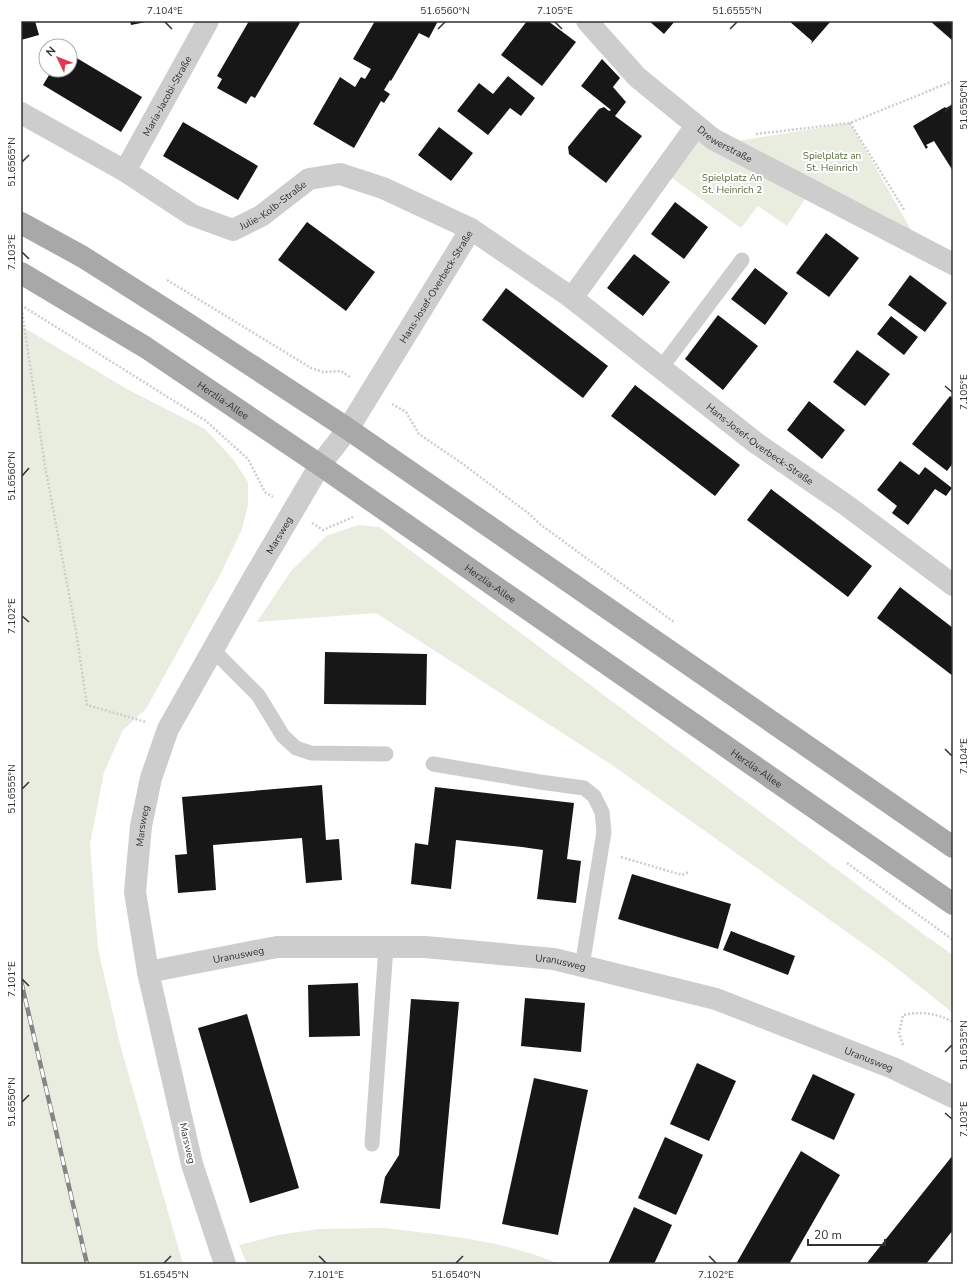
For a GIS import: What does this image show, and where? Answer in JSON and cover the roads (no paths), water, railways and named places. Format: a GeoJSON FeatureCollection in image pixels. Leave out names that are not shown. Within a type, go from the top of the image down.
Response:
{"type":"FeatureCollection","features":[{"type":"Feature","properties":{"kind":"main road"},"geometry":{"type":"LineString","coordinates":[[21,223],[83,257],[348,429],[953,847]]}},
{"type":"Feature","properties":{"kind":"main road","name":"Herzlia-Allee"},"geometry":{"type":"LineString","coordinates":[[21,273],[145,347],[320,466],[953,904]]}},
{"type":"Feature","properties":{"kind":"street","name":"Maria-Jacobi-Straße"},"geometry":{"type":"LineString","coordinates":[[125,171],[208,21]]}},
{"type":"Feature","properties":{"kind":"street","name":"Drewerstraße"},"geometry":{"type":"LineString","coordinates":[[587,21],[637,77],[713,139],[953,264]]}},
{"type":"Feature","properties":{"kind":"street","name":"Julie-Kolb-Straße"},"geometry":{"type":"LineString","coordinates":[[21,113],[125,171],[192,215],[233,230],[261,216],[310,179],[340,174],[383,188],[472,229]]}},
{"type":"Feature","properties":{"kind":"street"},"geometry":{"type":"LineString","coordinates":[[572,298],[696,126]]}},
{"type":"Feature","properties":{"kind":"street","name":"Hans-Josef-Overbeck-Straße"},"geometry":{"type":"LineString","coordinates":[[348,429],[472,229],[572,298],[756,443],[846,505],[953,585]]}},
{"type":"Feature","properties":{"kind":"street","name":"Marsweg"},"geometry":{"type":"LineString","coordinates":[[226,1264],[192,1164],[148,972],[135,892],[141,826],[149,785],[168,729],[320,466],[348,429]]}},
{"type":"Feature","properties":{"kind":"street","name":"Uranusweg"},"geometry":{"type":"LineString","coordinates":[[148,972],[277,947],[425,947],[554,959],[716,999],[893,1068],[953,1097]]}},
{"type":"Feature","properties":{"kind":"lane"},"geometry":{"type":"LineString","coordinates":[[661,368],[742,260]]}},
{"type":"Feature","properties":{"kind":"lane"},"geometry":{"type":"LineString","coordinates":[[213,650],[258,695],[283,736],[296,748],[311,753],[386,754]]}},
{"type":"Feature","properties":{"kind":"lane"},"geometry":{"type":"LineString","coordinates":[[433,764],[584,788],[594,796],[602,812],[604,832],[582,966]]}},
{"type":"Feature","properties":{"kind":"lane"},"geometry":{"type":"LineString","coordinates":[[372,1144],[386,947]]}},
{"type":"Feature","properties":{"kind":"railway"},"geometry":{"type":"LineString","coordinates":[[21,981],[87,1264]]}},
{"type":"Feature","properties":{"kind":"park label","name":"Spielplatz an St. Heinrich"},"geometry":{"type":"Point","coordinates":[832,160]}},
{"type":"Feature","properties":{"kind":"park label","name":"Spielplatz An St. Heinrich 2"},"geometry":{"type":"Point","coordinates":[732,182]}}]}
